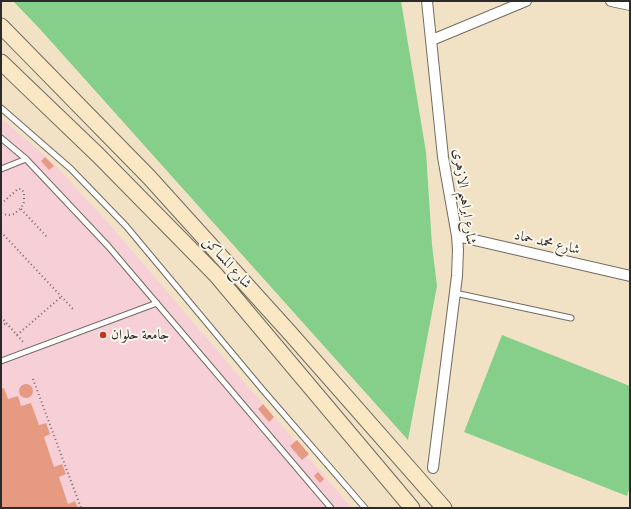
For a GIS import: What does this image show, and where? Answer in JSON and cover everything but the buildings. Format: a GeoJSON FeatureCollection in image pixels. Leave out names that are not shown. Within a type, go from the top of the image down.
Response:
{"type":"FeatureCollection","features":[{"type":"Feature","properties":{"kind":"street","name":"شارع ابراهيم الازهرى"},"geometry":{"type":"LineString","coordinates":[[427,1],[443,157],[457,236],[458,263],[433,468]]}},
{"type":"Feature","properties":{"kind":"street"},"geometry":{"type":"LineString","coordinates":[[432,40],[526,1]]}},
{"type":"Feature","properties":{"kind":"street"},"geometry":{"type":"LineString","coordinates":[[611,1],[630,5]]}},
{"type":"Feature","properties":{"kind":"street","name":"شارع المساكن"},"geometry":{"type":"LineString","coordinates":[[1,26],[150,177],[296,339],[444,508]]}},
{"type":"Feature","properties":{"kind":"street","name":"شارع المساكن"},"geometry":{"type":"LineString","coordinates":[[1,62],[98,155],[216,275],[412,508]]}},
{"type":"Feature","properties":{"kind":"street","name":"شارع محمد حماد"},"geometry":{"type":"LineString","coordinates":[[457,236],[630,276]]}},
{"type":"Feature","properties":{"kind":"lane"},"geometry":{"type":"LineString","coordinates":[[1,108],[71,169],[126,226],[252,377],[365,508]]}},
{"type":"Feature","properties":{"kind":"lane"},"geometry":{"type":"LineString","coordinates":[[1,138],[26,159],[76,211],[331,508]]}},
{"type":"Feature","properties":{"kind":"lane"},"geometry":{"type":"LineString","coordinates":[[1,168],[26,159]]}},
{"type":"Feature","properties":{"kind":"lane"},"geometry":{"type":"LineString","coordinates":[[454,293],[571,318]]}},
{"type":"Feature","properties":{"kind":"lane"},"geometry":{"type":"LineString","coordinates":[[1,361],[156,303]]}},
{"type":"Feature","properties":{"kind":"path"},"geometry":{"type":"LineString","coordinates":[[1,204],[20,188],[24,192],[25,197],[21,208],[14,214],[1,214]]}},
{"type":"Feature","properties":{"kind":"path"},"geometry":{"type":"LineString","coordinates":[[21,208],[47,238]]}},
{"type":"Feature","properties":{"kind":"path"},"geometry":{"type":"LineString","coordinates":[[1,232],[73,309]]}},
{"type":"Feature","properties":{"kind":"path"},"geometry":{"type":"LineString","coordinates":[[17,335],[62,296]]}},
{"type":"Feature","properties":{"kind":"path"},"geometry":{"type":"LineString","coordinates":[[1,317],[30,350]]}},
{"type":"Feature","properties":{"kind":"path"},"geometry":{"type":"LineString","coordinates":[[1,327],[6,323]]}},
{"type":"Feature","properties":{"kind":"path"},"geometry":{"type":"LineString","coordinates":[[33,379],[81,508]]}},
{"type":"Feature","properties":{"kind":"shaded area","name":"جامعة حلوان"},"geometry":{"type":"Polygon","coordinates":[[[1,118],[53,163],[110,225],[274,417],[309,454],[307,456],[352,508],[1,508],[1,118]]]}},
{"type":"Feature","properties":{"kind":"green space"},"geometry":{"type":"Polygon","coordinates":[[[13,1],[401,1],[426,152],[432,245],[437,286],[408,440],[39,28],[13,1]]]}},
{"type":"Feature","properties":{"kind":"green space"},"geometry":{"type":"Polygon","coordinates":[[[502,335],[630,386],[630,487],[627,496],[464,432],[502,335]]]}},
{"type":"Feature","properties":{"kind":"place","name":"جامعة حلوان"},"geometry":{"type":"Point","coordinates":[103,335]}}]}
